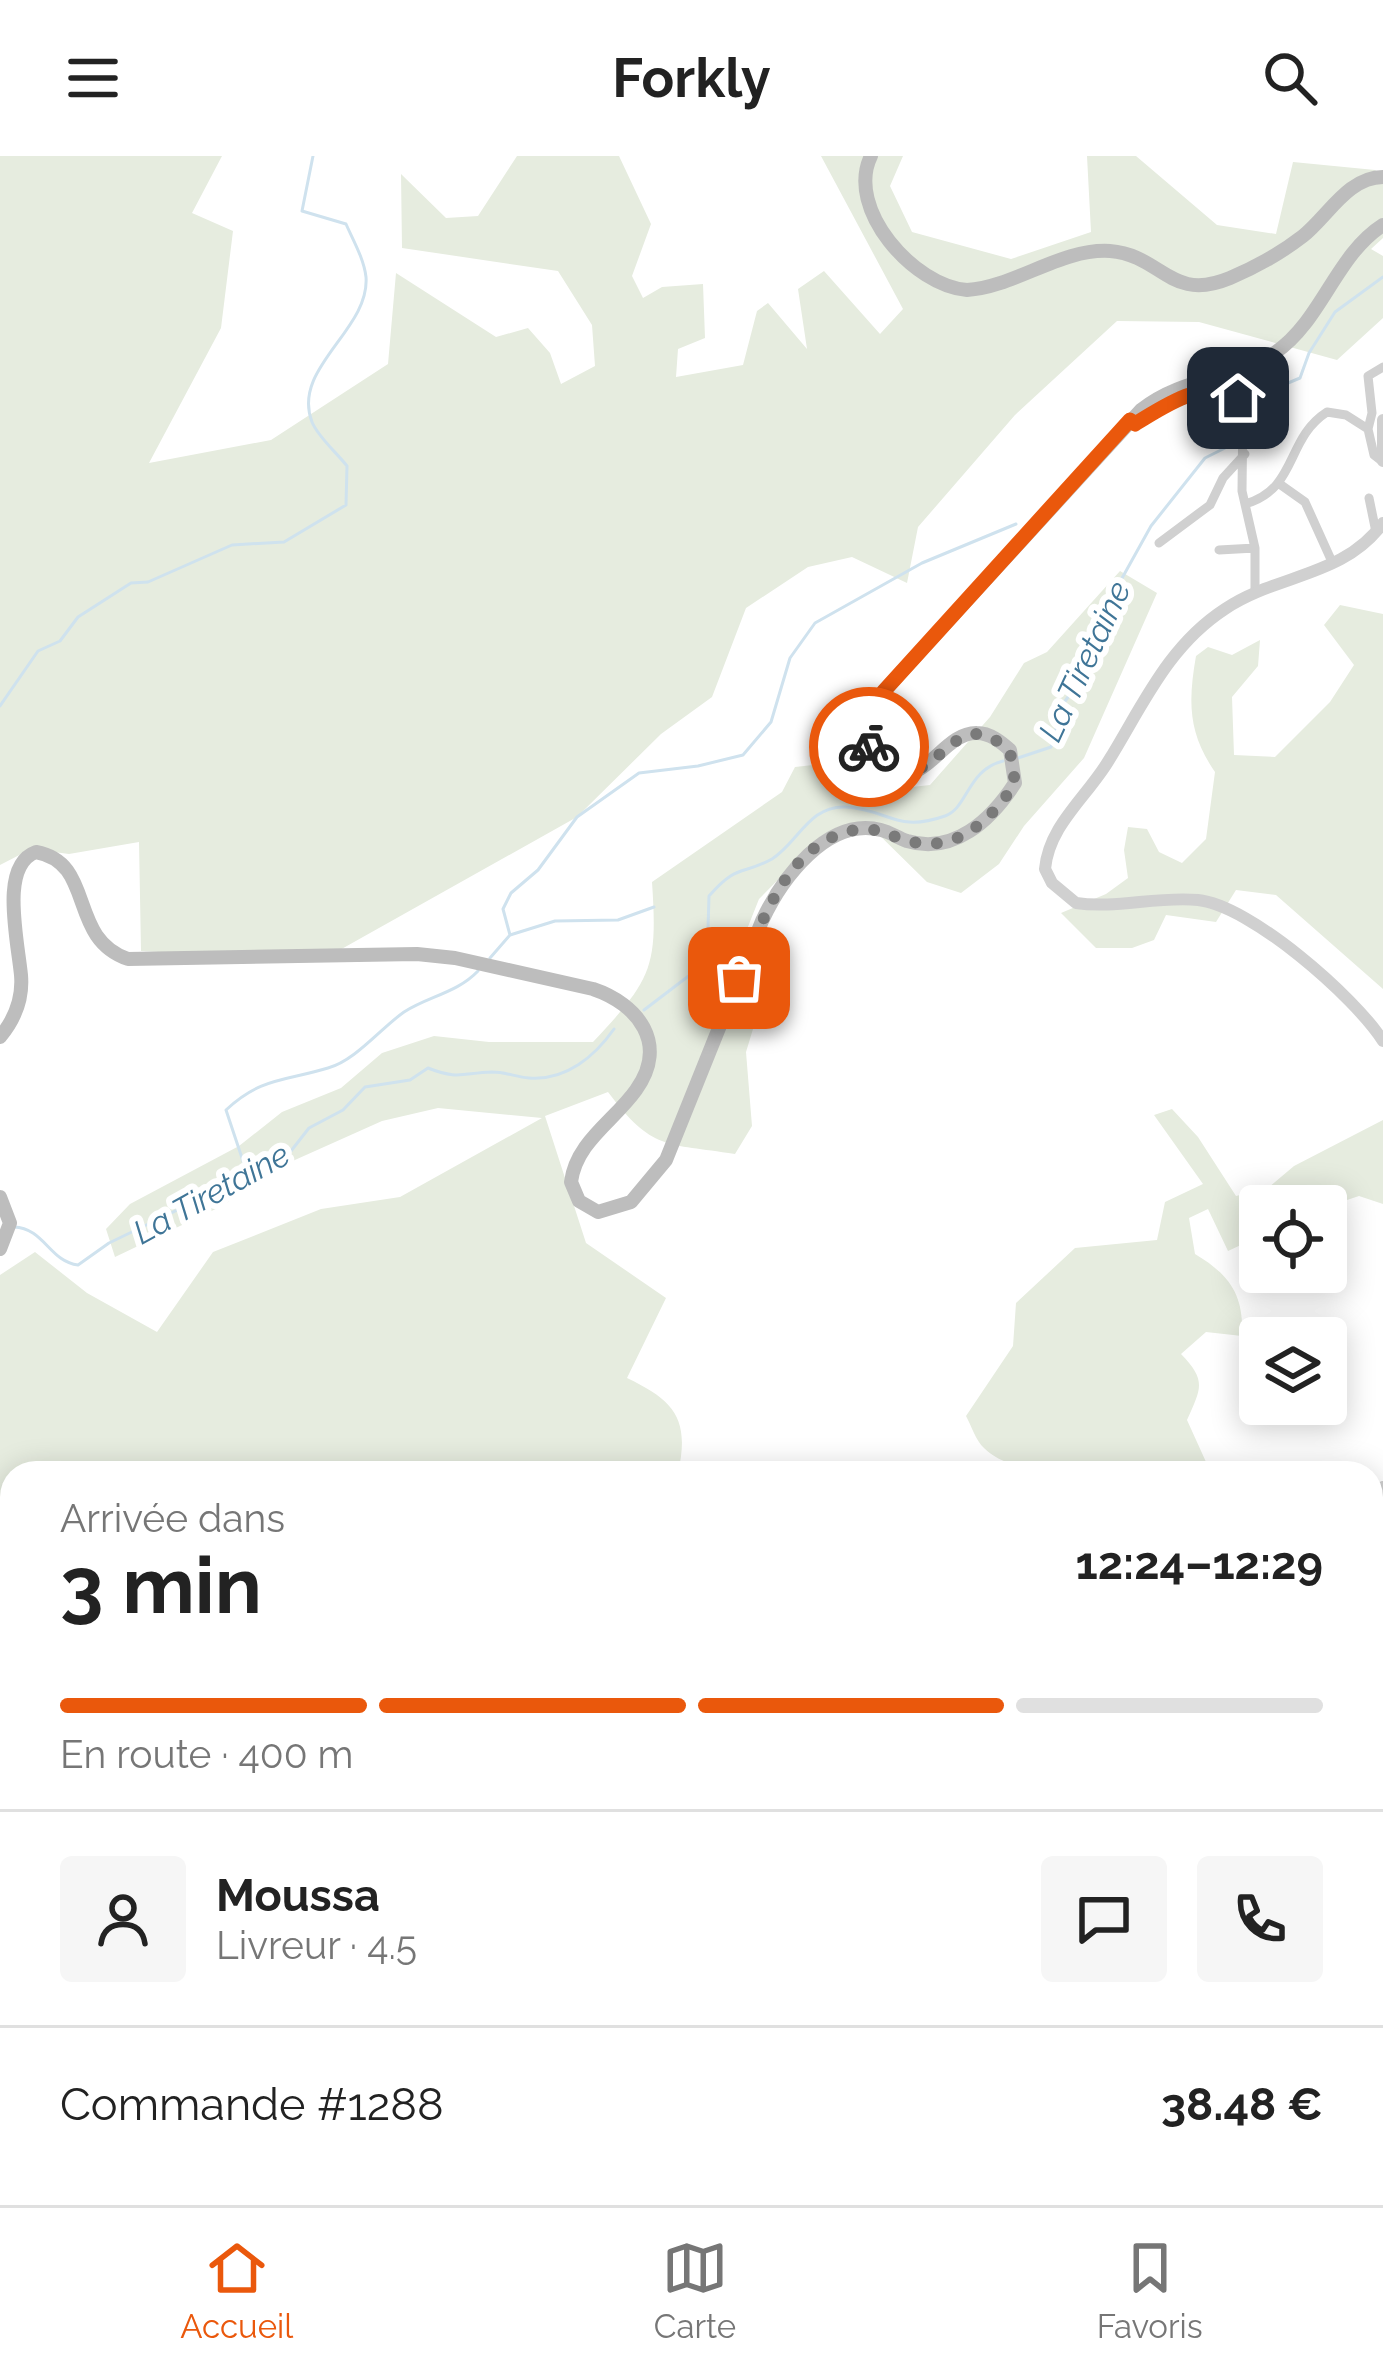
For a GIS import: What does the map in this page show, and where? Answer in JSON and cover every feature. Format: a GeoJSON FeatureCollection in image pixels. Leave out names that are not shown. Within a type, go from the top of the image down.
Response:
{"type":"FeatureCollection","features":[{"type":"Feature","properties":{"kind":"main road"},"geometry":{"type":"LineString","coordinates":[[871,156],[866,178],[887,242],[950,289],[967,290],[1108,251],[1144,261],[1178,284],[1214,284],[1270,259],[1318,224],[1354,186],[1383,177]]}},
{"type":"Feature","properties":{"kind":"main road"},"geometry":{"type":"LineString","coordinates":[[0,1037],[15,1014],[21,977],[2,910],[5,875],[11,863],[36,852],[59,860],[69,871],[94,935],[113,954],[128,959],[417,954],[592,989],[627,1003],[647,1028],[650,1042],[644,1077],[635,1092],[591,1139],[572,1169],[571,1182],[579,1201],[598,1211],[610,1211],[645,1190],[666,1160],[776,893],[819,848],[859,829],[879,829],[932,845],[958,840],[1003,802],[1015,783],[1010,751],[978,733],[961,736],[917,772],[893,772],[882,765],[868,744],[869,718],[884,691],[1130,420],[1169,390],[1276,352],[1383,225]]}},
{"type":"Feature","properties":{"kind":"main road"},"geometry":{"type":"LineString","coordinates":[[0,1197],[6,1237]]}},
{"type":"Feature","properties":{"kind":"street"},"geometry":{"type":"LineString","coordinates":[[1383,367],[1368,376],[1368,430],[1374,455],[1383,462]]}},
{"type":"Feature","properties":{"kind":"street"},"geometry":{"type":"LineString","coordinates":[[1130,420],[1135,424],[1177,399],[1228,392],[1245,410],[1245,505],[1255,548],[1255,593]]}},
{"type":"Feature","properties":{"kind":"street"},"geometry":{"type":"LineString","coordinates":[[1245,505],[1281,485],[1294,453],[1320,417],[1336,412],[1368,430]]}},
{"type":"Feature","properties":{"kind":"street"},"geometry":{"type":"LineString","coordinates":[[1383,420],[1383,462]]}},
{"type":"Feature","properties":{"kind":"street"},"geometry":{"type":"LineString","coordinates":[[1159,543],[1210,505],[1223,478],[1245,454]]}},
{"type":"Feature","properties":{"kind":"street"},"geometry":{"type":"LineString","coordinates":[[1281,485],[1305,502],[1334,564]]}},
{"type":"Feature","properties":{"kind":"street"},"geometry":{"type":"LineString","coordinates":[[1369,498],[1379,532],[1358,551],[1224,609],[1166,665],[1142,696],[1108,762],[1057,830],[1045,869],[1052,883],[1076,903],[1175,898],[1206,901],[1239,914],[1341,995],[1383,1041]]}},
{"type":"Feature","properties":{"kind":"street"},"geometry":{"type":"LineString","coordinates":[[1219,550],[1255,548]]}},
{"type":"Feature","properties":{"kind":"shaded area"},"geometry":{"type":"Polygon","coordinates":[[[0,156],[222,156],[192,213],[233,231],[221,328],[149,463],[271,440],[388,364],[396,273],[496,337],[528,328],[550,353],[561,384],[595,366],[592,325],[558,271],[402,248],[401,174],[446,218],[478,216],[517,156],[619,156],[651,224],[632,276],[643,298],[662,287],[703,284],[705,338],[678,349],[676,377],[743,365],[757,311],[768,303],[807,349],[798,289],[824,271],[880,334],[903,309],[821,156],[903,156],[890,186],[912,232],[1011,259],[1091,232],[1087,156],[1136,156],[1217,225],[1276,234],[1293,162],[1375,170],[1383,176],[1383,238],[1371,249],[1383,256],[1383,318],[1337,360],[1199,322],[1117,321],[1015,415],[918,527],[907,583],[852,557],[808,567],[746,608],[712,697],[661,734],[577,817],[338,951],[212,955],[141,951],[139,842],[69,854],[31,849],[0,865],[0,156]]]}},
{"type":"Feature","properties":{"kind":"shaded area"},"geometry":{"type":"Polygon","coordinates":[[[1120,571],[1157,593],[1084,758],[1024,826],[999,864],[961,893],[927,882],[866,822],[821,836],[759,899],[724,987],[760,1006],[746,1052],[752,1126],[735,1154],[676,1145],[649,1135],[608,1092],[545,1116],[586,1243],[666,1298],[627,1378],[657,1395],[675,1414],[682,1439],[680,1461],[0,1461],[0,1275],[35,1252],[87,1293],[157,1332],[213,1252],[321,1209],[400,1197],[542,1118],[438,1108],[382,1121],[277,1168],[224,1205],[115,1257],[106,1229],[130,1204],[239,1146],[282,1112],[341,1088],[382,1053],[434,1036],[489,1042],[593,1042],[628,1003],[646,971],[653,935],[652,882],[782,792],[795,767],[831,763],[903,788],[930,785],[990,717],[1024,663],[1047,652],[1120,571]]]}},
{"type":"Feature","properties":{"kind":"shaded area"},"geometry":{"type":"Polygon","coordinates":[[[1340,605],[1383,614],[1383,989],[1276,895],[1236,890],[1216,922],[1166,915],[1154,940],[1132,948],[1096,948],[1061,913],[1106,894],[1128,878],[1124,850],[1128,827],[1147,829],[1159,852],[1182,863],[1206,839],[1215,772],[1192,717],[1196,656],[1208,647],[1232,655],[1260,640],[1258,666],[1232,697],[1234,755],[1275,757],[1330,702],[1354,665],[1324,625],[1340,605]]]}},
{"type":"Feature","properties":{"kind":"shaded area"},"geometry":{"type":"Polygon","coordinates":[[[1172,1109],[1239,1195],[1239,1246],[1228,1251],[1208,1209],[1189,1218],[1195,1254],[1226,1278],[1241,1317],[1239,1336],[1206,1332],[1181,1354],[1198,1378],[1187,1420],[1206,1461],[1003,1461],[981,1445],[966,1416],[1013,1346],[1016,1303],[1075,1248],[1157,1240],[1165,1202],[1203,1184],[1154,1115],[1172,1109]]]}},
{"type":"Feature","properties":{"kind":"shaded area"},"geometry":{"type":"Polygon","coordinates":[[[1383,1120],[1383,1204],[1359,1196],[1347,1200],[1347,1185],[1272,1185],[1294,1166],[1383,1120]]]}},
{"type":"Feature","properties":{"kind":"waterway"},"geometry":{"type":"LineString","coordinates":[[0,706],[38,651],[60,641],[78,617],[131,583],[148,582],[232,545],[284,542],[346,505],[347,466],[315,428],[308,402],[321,366],[356,314],[366,277],[346,224],[302,211],[313,156]]}},
{"type":"Feature","properties":{"kind":"waterway","name":"La Tiretaine"},"geometry":{"type":"LineString","coordinates":[[1249,427],[1262,413],[1269,391],[1300,378],[1309,353],[1335,312],[1383,277]]}},
{"type":"Feature","properties":{"kind":"waterway","name":"La Tiretaine"},"geometry":{"type":"LineString","coordinates":[[1018,758],[1051,747],[1063,704],[1086,672],[1106,607],[1151,526],[1205,458],[1239,434]]}},
{"type":"Feature","properties":{"kind":"waterway"},"geometry":{"type":"LineString","coordinates":[[490,958],[510,935],[503,909],[511,893],[538,870],[577,817],[639,773],[743,755],[771,722],[790,658],[815,623],[922,563],[1016,524]]}},
{"type":"Feature","properties":{"kind":"waterway","name":"La Tiretaine"},"geometry":{"type":"LineString","coordinates":[[644,1010],[707,962],[709,896],[734,874],[772,859],[813,818],[846,807],[904,821],[945,816],[959,805],[982,772],[1003,761]]}},
{"type":"Feature","properties":{"kind":"waterway"},"geometry":{"type":"LineString","coordinates":[[510,935],[555,921],[618,920],[654,907]]}},
{"type":"Feature","properties":{"kind":"waterway"},"geometry":{"type":"LineString","coordinates":[[246,1170],[226,1110],[263,1086],[338,1064],[404,1012],[478,971]]}},
{"type":"Feature","properties":{"kind":"waterway","name":"La Tiretaine"},"geometry":{"type":"LineString","coordinates":[[14,1227],[33,1233],[60,1258],[78,1265],[109,1243],[196,1201],[206,1190],[291,1151],[309,1128],[343,1110],[365,1087],[410,1080],[428,1068],[454,1075],[555,1075],[589,1057],[614,1029]]}},
{"type":"Feature","properties":{"kind":"way so far"},"geometry":{"type":"LineString","coordinates":[[739,978],[776,893],[819,848],[839,834],[859,829],[879,829],[932,845],[958,840],[983,822],[1015,783],[1010,751],[978,733],[961,736],[917,772],[905,774],[882,765],[869,747]]}},
{"type":"Feature","properties":{"kind":"route"},"geometry":{"type":"LineString","coordinates":[[869,747],[869,718],[884,691],[1130,420],[1135,424],[1162,406],[1198,393],[1228,392],[1238,398]]}}]}
